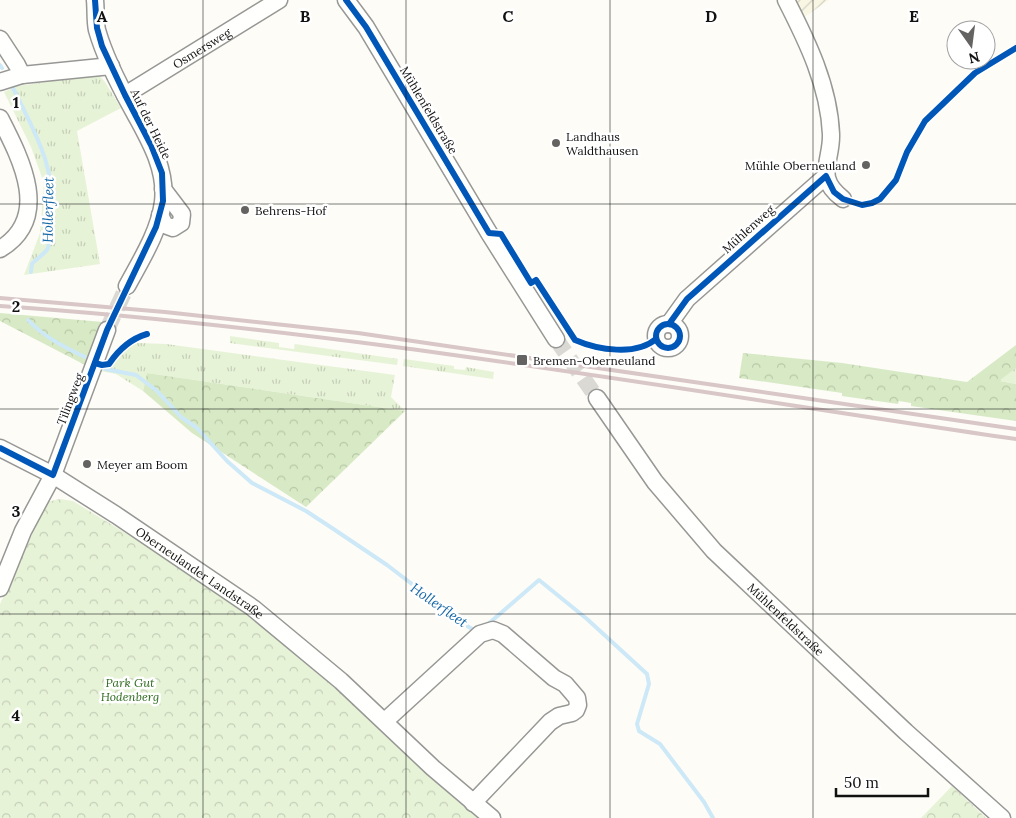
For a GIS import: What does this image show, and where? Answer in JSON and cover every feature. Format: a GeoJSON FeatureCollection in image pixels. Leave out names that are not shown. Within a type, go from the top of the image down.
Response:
{"type":"FeatureCollection","features":[{"type":"Feature","properties":{"kind":"street","name":"Auf der Heide"},"geometry":{"type":"LineString","coordinates":[[95,0],[96,28],[111,66],[151,145],[162,173],[163,202],[160,215],[150,242],[127,286]]}},
{"type":"Feature","properties":{"kind":"street","name":"Osmersweg"},"geometry":{"type":"LineString","coordinates":[[125,95],[280,0]]}},
{"type":"Feature","properties":{"kind":"street","name":"Mühlenfeldstraße"},"geometry":{"type":"LineString","coordinates":[[346,0],[366,27],[489,233],[556,339]]}},
{"type":"Feature","properties":{"kind":"street"},"geometry":{"type":"LineString","coordinates":[[786,0],[815,61],[826,102],[831,133],[825,168],[826,176],[834,192],[843,199]]}},
{"type":"Feature","properties":{"kind":"street"},"geometry":{"type":"LineString","coordinates":[[0,39],[18,65],[22,75]]}},
{"type":"Feature","properties":{"kind":"street"},"geometry":{"type":"LineString","coordinates":[[0,82],[22,75],[111,66]]}},
{"type":"Feature","properties":{"kind":"street"},"geometry":{"type":"LineString","coordinates":[[0,118],[17,152],[28,190],[28,213],[19,234],[0,249]]}},
{"type":"Feature","properties":{"kind":"street","name":"Mühlenweg"},"geometry":{"type":"LineString","coordinates":[[669,324],[687,299],[826,176]]}},
{"type":"Feature","properties":{"kind":"street","name":"Auf der Heide"},"geometry":{"type":"LineString","coordinates":[[160,215],[165,225],[173,228],[181,223],[182,214],[163,189]]}},
{"type":"Feature","properties":{"kind":"street","name":"Tilingweg"},"geometry":{"type":"LineString","coordinates":[[0,588],[24,531],[53,475],[107,330]]}},
{"type":"Feature","properties":{"kind":"street","name":"Mühlenfeldstraße"},"geometry":{"type":"LineString","coordinates":[[597,398],[655,482],[714,551],[906,732],[1002,818]]}},
{"type":"Feature","properties":{"kind":"street","name":"Oberneulander Landstraße"},"geometry":{"type":"LineString","coordinates":[[0,448],[53,475],[116,515],[253,608],[341,681],[433,768],[492,818]]}},
{"type":"Feature","properties":{"kind":"street"},"geometry":{"type":"LineString","coordinates":[[385,721],[480,634],[493,630],[503,634],[554,678],[564,684],[577,698],[578,705],[576,710],[559,716],[550,722],[474,803]]}},
{"type":"Feature","properties":{"kind":"shaded area"},"geometry":{"type":"Polygon","coordinates":[[[794,0],[829,0],[803,18],[794,0]]]}},
{"type":"Feature","properties":{"kind":"green space"},"geometry":{"type":"Polygon","coordinates":[[[99,75],[121,108],[77,131],[100,264],[24,275],[40,233],[44,183],[31,147],[4,92],[17,86],[99,75]]]}},
{"type":"Feature","properties":{"kind":"green space"},"geometry":{"type":"Polygon","coordinates":[[[0,313],[103,322],[87,366],[0,321],[0,313]]]}},
{"type":"Feature","properties":{"kind":"green space"},"geometry":{"type":"Polygon","coordinates":[[[230,336],[279,343],[279,347],[294,349],[295,344],[398,359],[397,365],[230,343],[230,336]]]}},
{"type":"Feature","properties":{"kind":"green space"},"geometry":{"type":"Polygon","coordinates":[[[139,343],[166,344],[395,375],[391,397],[405,411],[147,373],[143,391],[116,374],[100,371],[102,367],[109,367],[130,346],[139,343]]]}},
{"type":"Feature","properties":{"kind":"green space"},"geometry":{"type":"Polygon","coordinates":[[[1016,345],[1016,368],[999,381],[1016,384],[1016,421],[911,406],[911,403],[899,401],[898,404],[842,396],[842,393],[739,378],[743,353],[842,363],[967,382],[1016,345]]]}},
{"type":"Feature","properties":{"kind":"green space"},"geometry":{"type":"Polygon","coordinates":[[[404,359],[454,366],[454,369],[465,370],[466,367],[494,372],[493,379],[403,366],[404,359]]]}},
{"type":"Feature","properties":{"kind":"green space"},"geometry":{"type":"Polygon","coordinates":[[[1016,368],[1016,384],[998,381],[1016,368]]]}},
{"type":"Feature","properties":{"kind":"green space"},"geometry":{"type":"Polygon","coordinates":[[[147,373],[405,411],[306,507],[192,433],[143,391],[147,373]]]}},
{"type":"Feature","properties":{"kind":"green space","name":"Park Gut Hodenberg"},"geometry":{"type":"Polygon","coordinates":[[[60,499],[73,501],[163,556],[217,592],[276,636],[482,818],[0,818],[0,604],[47,502],[60,499]]]}},
{"type":"Feature","properties":{"kind":"green space"},"geometry":{"type":"Polygon","coordinates":[[[952,786],[986,818],[921,818],[952,786]]]}},
{"type":"Feature","properties":{"kind":"waterway","name":"Hollerfleet"},"geometry":{"type":"LineString","coordinates":[[13,88],[43,152],[51,185],[50,242],[47,250],[32,264],[31,272]]}},
{"type":"Feature","properties":{"kind":"waterway","name":"Hollerfleet"},"geometry":{"type":"LineString","coordinates":[[28,320],[48,337],[85,357]]}},
{"type":"Feature","properties":{"kind":"waterway","name":"Hollerfleet"},"geometry":{"type":"LineString","coordinates":[[105,369],[136,375],[157,391],[181,417],[197,428],[227,461],[252,483],[306,511],[332,528],[387,565],[476,631]]}},
{"type":"Feature","properties":{"kind":"waterway","name":"Hollerfleet"},"geometry":{"type":"LineString","coordinates":[[487,625],[539,580],[587,619],[647,674],[649,684],[637,724],[639,731],[660,744],[704,802],[713,818]]}},
{"type":"Feature","properties":{"kind":"tunnel"},"geometry":{"type":"LineString","coordinates":[[107,330],[127,286]]}},
{"type":"Feature","properties":{"kind":"tunnel"},"geometry":{"type":"LineString","coordinates":[[556,339],[597,398]]}},
{"type":"Feature","properties":{"kind":"railway"},"geometry":{"type":"LineString","coordinates":[[0,298],[165,312],[358,333],[1016,429]]}},
{"type":"Feature","properties":{"kind":"railway"},"geometry":{"type":"LineString","coordinates":[[0,306],[128,316],[382,345],[636,381],[1016,439]]}},
{"type":"Feature","properties":{"kind":"cycle path"},"geometry":{"type":"LineString","coordinates":[[0,448],[53,475],[107,330],[156,227],[163,201],[162,173],[151,145],[102,46],[97,28],[95,0]]}},
{"type":"Feature","properties":{"kind":"cycle path"},"geometry":{"type":"LineString","coordinates":[[346,0],[366,27],[489,233],[501,234],[531,283],[536,280],[575,340],[584,344],[617,350],[638,348],[656,339]]}},
{"type":"Feature","properties":{"kind":"cycle path"},"geometry":{"type":"LineString","coordinates":[[669,324],[687,299],[826,176],[834,192],[843,199],[862,205],[880,199],[896,180],[907,152],[925,121],[975,73],[1016,48]]}},
{"type":"Feature","properties":{"kind":"cycle path"},"geometry":{"type":"LineString","coordinates":[[668,324],[673,325],[679,331],[680,336],[679,341],[673,347],[668,348],[663,347],[657,341],[656,336],[657,331],[663,325],[668,324]]}},
{"type":"Feature","properties":{"kind":"cycle path"},"geometry":{"type":"LineString","coordinates":[[95,363],[109,364],[125,345],[147,334]]}},
{"type":"Feature","properties":{"kind":"place","name":"Landhaus Waldthausen"},"geometry":{"type":"Point","coordinates":[556,143]}},
{"type":"Feature","properties":{"kind":"place","name":"Mühle Oberneuland"},"geometry":{"type":"Point","coordinates":[866,165]}},
{"type":"Feature","properties":{"kind":"place","name":"Behrens-Hof"},"geometry":{"type":"Point","coordinates":[245,210]}},
{"type":"Feature","properties":{"kind":"place","name":"Bremen-Oberneuland"},"geometry":{"type":"Point","coordinates":[522,360]}},
{"type":"Feature","properties":{"kind":"place","name":"Meyer am Boom"},"geometry":{"type":"Point","coordinates":[87,464]}}]}
